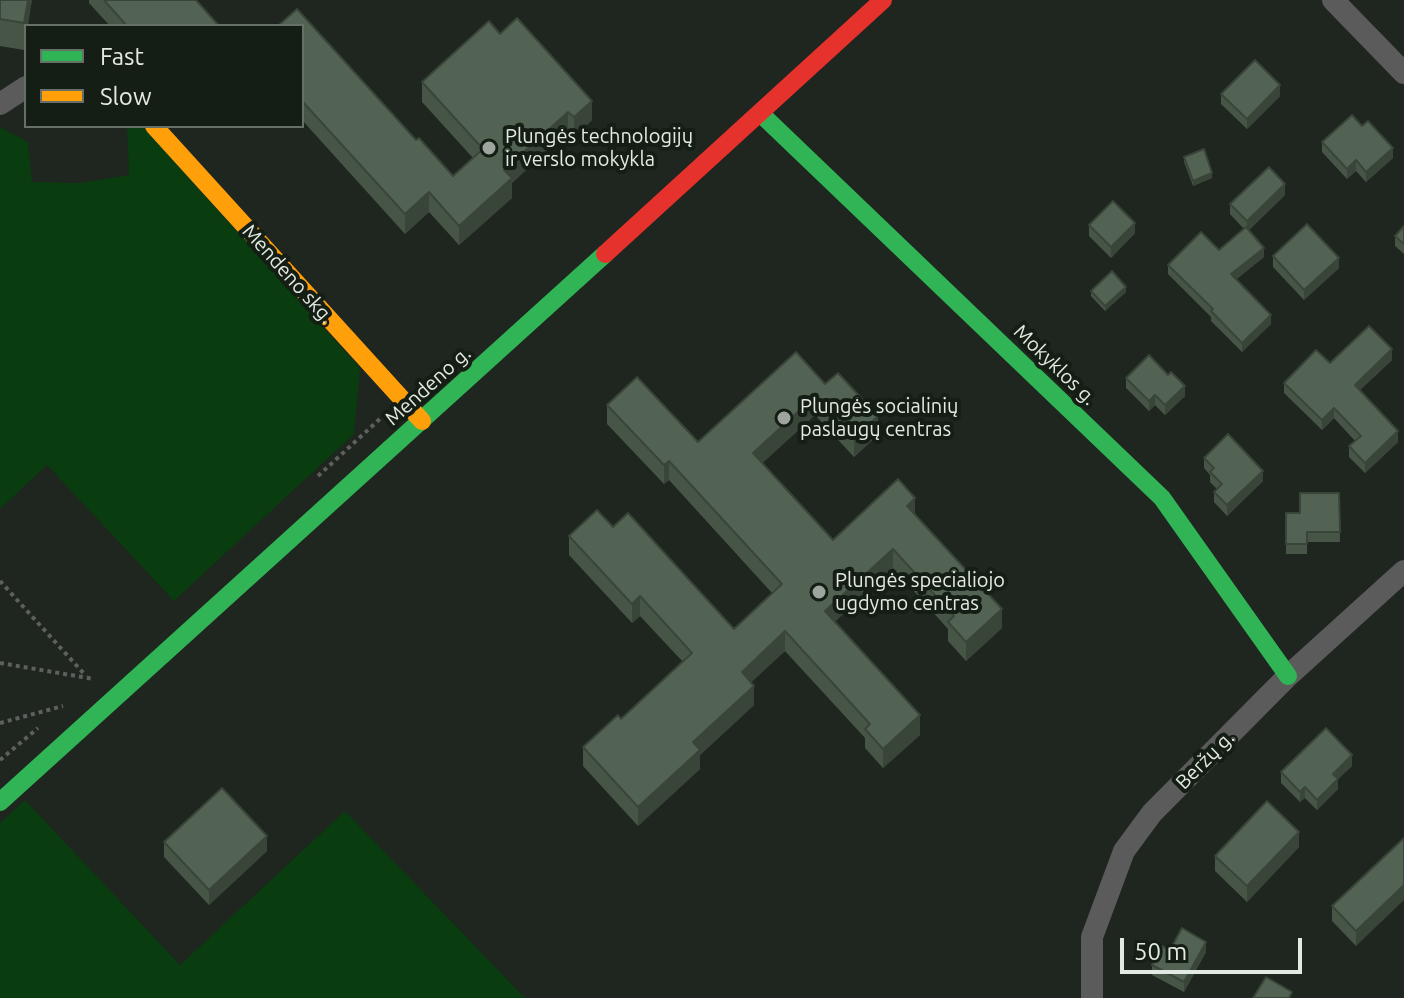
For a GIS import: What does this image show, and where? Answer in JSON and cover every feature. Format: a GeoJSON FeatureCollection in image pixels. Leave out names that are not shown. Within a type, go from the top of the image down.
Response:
{"type":"FeatureCollection","features":[{"type":"Feature","properties":{"kind":"street","name":"Mendeno g."},"geometry":{"type":"LineString","coordinates":[[0,802],[883,0]]}},
{"type":"Feature","properties":{"kind":"street"},"geometry":{"type":"LineString","coordinates":[[1333,0],[1404,73]]}},
{"type":"Feature","properties":{"kind":"street"},"geometry":{"type":"LineString","coordinates":[[0,104],[24,88]]}},
{"type":"Feature","properties":{"kind":"street","name":"Mokyklos g."},"geometry":{"type":"LineString","coordinates":[[760,113],[1162,498],[1288,676]]}},
{"type":"Feature","properties":{"kind":"street","name":"Mendeno skg."},"geometry":{"type":"LineString","coordinates":[[156,128],[422,421]]}},
{"type":"Feature","properties":{"kind":"street","name":"Beržų g."},"geometry":{"type":"LineString","coordinates":[[1092,998],[1092,937],[1124,851],[1152,813],[1288,676],[1404,571]]}},
{"type":"Feature","properties":{"kind":"path"},"geometry":{"type":"LineString","coordinates":[[1,583],[86,676]]}},
{"type":"Feature","properties":{"kind":"path"},"geometry":{"type":"LineString","coordinates":[[0,663],[94,679]]}},
{"type":"Feature","properties":{"kind":"path"},"geometry":{"type":"LineString","coordinates":[[0,723],[64,706],[54,715]]}},
{"type":"Feature","properties":{"kind":"path"},"geometry":{"type":"LineString","coordinates":[[0,760],[43,724]]}},
{"type":"Feature","properties":{"kind":"green space"},"geometry":{"type":"Polygon","coordinates":[[[0,127],[28,142],[32,182],[80,183],[129,175],[127,128],[144,128],[360,368],[354,434],[174,601],[47,465],[0,509],[0,127]]]}},
{"type":"Feature","properties":{"kind":"green space"},"geometry":{"type":"Polygon","coordinates":[[[25,800],[180,965],[345,811],[525,998],[0,998],[0,823],[25,800]]]}},
{"type":"Feature","properties":{"kind":"building"},"geometry":{"type":"Polygon","coordinates":[[[0,0],[28,0],[24,23],[0,19],[0,0]]]}},
{"type":"Feature","properties":{"kind":"building"},"geometry":{"type":"Polygon","coordinates":[[[104,0],[196,0],[217,24],[125,24],[104,0]]]}},
{"type":"Feature","properties":{"kind":"building","name":"Plungės technologijų ir verslo mokykla"},"geometry":{"type":"Polygon","coordinates":[[[297,9],[416,140],[419,138],[453,176],[483,149],[422,82],[489,21],[500,34],[517,18],[592,101],[574,117],[568,112],[504,170],[512,178],[459,226],[429,192],[405,214],[304,103],[304,24],[280,24],[297,9]]]}},
{"type":"Feature","properties":{"kind":"building"},"geometry":{"type":"Polygon","coordinates":[[[1255,60],[1280,85],[1247,119],[1221,94],[1255,60]]]}},
{"type":"Feature","properties":{"kind":"building"},"geometry":{"type":"Polygon","coordinates":[[[1352,115],[1362,126],[1368,121],[1393,148],[1366,172],[1356,160],[1347,169],[1322,142],[1352,115]]]}},
{"type":"Feature","properties":{"kind":"building"},"geometry":{"type":"Polygon","coordinates":[[[1204,149],[1212,173],[1193,181],[1184,157],[1204,149]]]}},
{"type":"Feature","properties":{"kind":"building"},"geometry":{"type":"Polygon","coordinates":[[[1269,167],[1285,184],[1247,221],[1230,204],[1269,167]]]}},
{"type":"Feature","properties":{"kind":"building"},"geometry":{"type":"Polygon","coordinates":[[[1113,201],[1135,223],[1111,247],[1089,225],[1113,201]]]}},
{"type":"Feature","properties":{"kind":"building"},"geometry":{"type":"Polygon","coordinates":[[[1307,224],[1339,258],[1304,290],[1273,256],[1307,224]]]}},
{"type":"Feature","properties":{"kind":"building"},"geometry":{"type":"Polygon","coordinates":[[[1404,226],[1404,244],[1395,236],[1404,226]]]}},
{"type":"Feature","properties":{"kind":"building"},"geometry":{"type":"Polygon","coordinates":[[[1246,227],[1264,248],[1231,274],[1271,315],[1242,343],[1168,265],[1201,232],[1219,250],[1246,227]]]}},
{"type":"Feature","properties":{"kind":"building"},"geometry":{"type":"Polygon","coordinates":[[[1112,271],[1126,287],[1105,306],[1091,291],[1112,271]]]}},
{"type":"Feature","properties":{"kind":"building"},"geometry":{"type":"Polygon","coordinates":[[[1369,326],[1392,349],[1355,385],[1398,431],[1365,463],[1349,446],[1361,436],[1334,408],[1322,420],[1284,383],[1316,350],[1330,363],[1369,326]]]}},
{"type":"Feature","properties":{"kind":"building","name":"Plungės specialiojo ugdymo centras"},"geometry":{"type":"Polygon","coordinates":[[[796,352],[825,384],[838,373],[878,416],[854,438],[815,396],[753,453],[833,540],[898,479],[915,498],[907,506],[1002,609],[966,642],[948,622],[954,616],[893,549],[825,611],[920,715],[883,749],[865,729],[870,724],[785,631],[742,672],[754,686],[693,742],[700,750],[638,807],[583,747],[618,715],[621,719],[692,653],[640,596],[632,604],[569,536],[597,510],[613,527],[628,513],[734,629],[782,584],[669,461],[664,465],[607,405],[637,377],[698,442],[796,352]]]}},
{"type":"Feature","properties":{"kind":"building"},"geometry":{"type":"Polygon","coordinates":[[[1149,355],[1168,375],[1171,372],[1185,386],[1165,405],[1155,395],[1149,401],[1126,378],[1149,355]]]}},
{"type":"Feature","properties":{"kind":"building"},"geometry":{"type":"Polygon","coordinates":[[[1228,434],[1263,471],[1227,505],[1214,492],[1222,484],[1210,472],[1214,468],[1204,458],[1228,434]]]}},
{"type":"Feature","properties":{"kind":"building"},"geometry":{"type":"Polygon","coordinates":[[[1300,493],[1339,493],[1340,532],[1307,532],[1307,544],[1286,544],[1286,513],[1300,513],[1300,493]]]}},
{"type":"Feature","properties":{"kind":"building"},"geometry":{"type":"Polygon","coordinates":[[[1326,728],[1352,755],[1333,774],[1338,779],[1317,800],[1305,787],[1300,792],[1281,772],[1326,728]]]}},
{"type":"Feature","properties":{"kind":"building"},"geometry":{"type":"Polygon","coordinates":[[[222,788],[267,836],[209,890],[164,842],[222,788]]]}},
{"type":"Feature","properties":{"kind":"building"},"geometry":{"type":"Polygon","coordinates":[[[1267,801],[1299,832],[1247,886],[1215,856],[1267,801]]]}},
{"type":"Feature","properties":{"kind":"building"},"geometry":{"type":"Polygon","coordinates":[[[1404,838],[1404,885],[1356,931],[1332,906],[1404,838]]]}},
{"type":"Feature","properties":{"kind":"building"},"geometry":{"type":"Polygon","coordinates":[[[1182,928],[1206,942],[1184,982],[1152,965],[1162,946],[1170,950],[1182,928]]]}},
{"type":"Feature","properties":{"kind":"building"},"geometry":{"type":"Polygon","coordinates":[[[1266,977],[1292,992],[1289,998],[1253,998],[1266,977]]]}},
{"type":"Feature","properties":{"kind":"traffic: fast"},"geometry":{"type":"LineString","coordinates":[[760,113],[1162,498],[1288,676]]}},
{"type":"Feature","properties":{"kind":"traffic: fast"},"geometry":{"type":"LineString","coordinates":[[0,802],[605,254]]}},
{"type":"Feature","properties":{"kind":"traffic: slow"},"geometry":{"type":"LineString","coordinates":[[156,128],[422,421]]}},
{"type":"Feature","properties":{"kind":"traffic: jam"},"geometry":{"type":"LineString","coordinates":[[605,254],[883,0]]}},
{"type":"Feature","properties":{"kind":"place","name":"Plungės technologijų ir verslo mokykla"},"geometry":{"type":"Point","coordinates":[489,148]}},
{"type":"Feature","properties":{"kind":"place","name":"Plungės socialinių paslaugų centras"},"geometry":{"type":"Point","coordinates":[784,418]}},
{"type":"Feature","properties":{"kind":"place","name":"Plungės specialiojo ugdymo centras"},"geometry":{"type":"Point","coordinates":[819,592]}}]}
